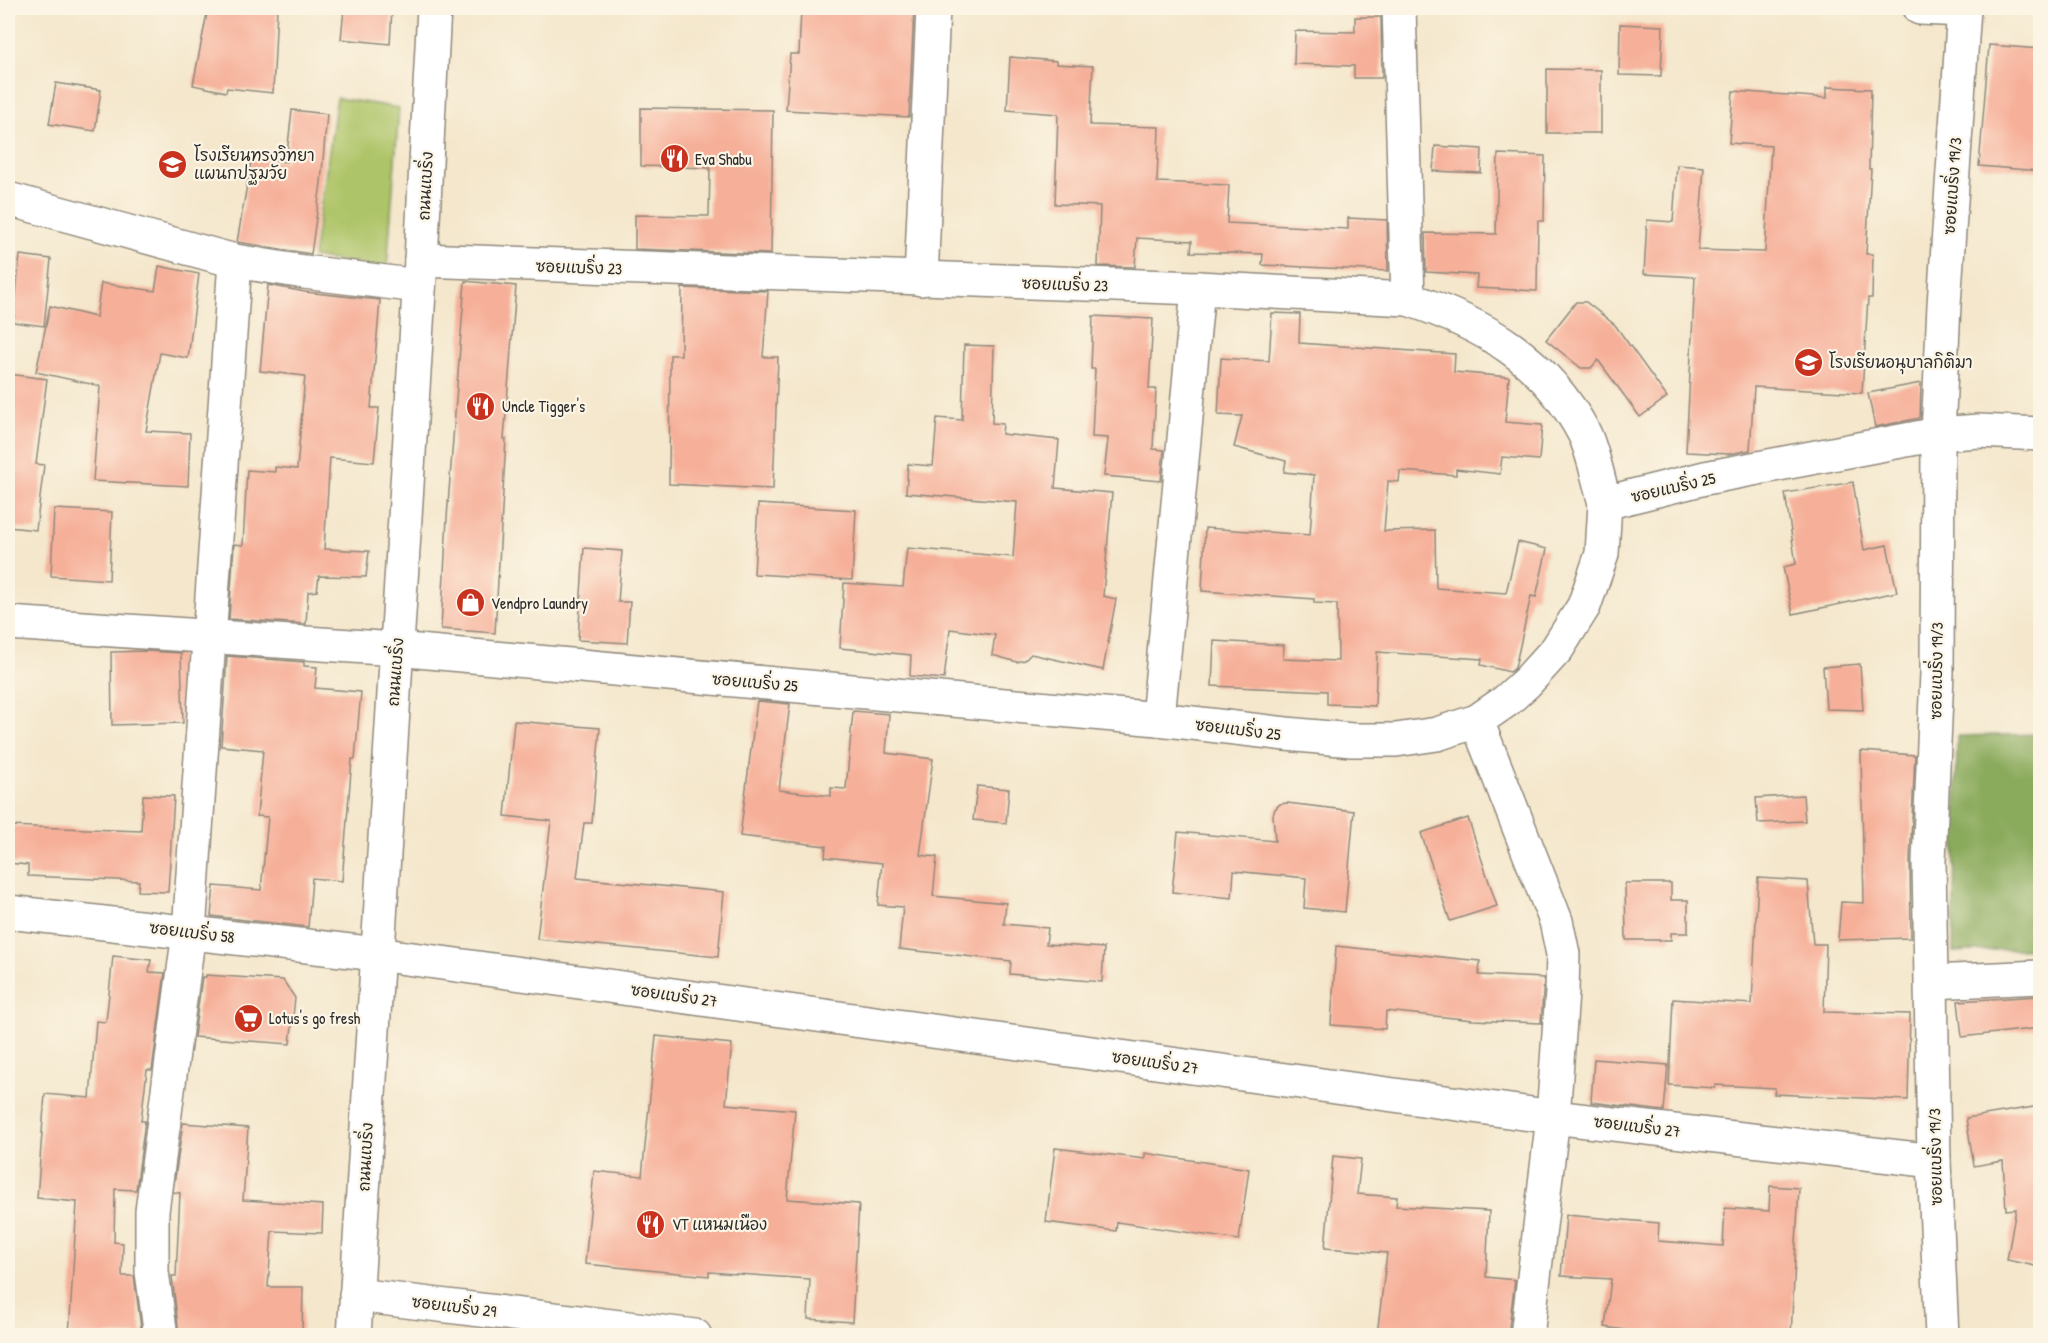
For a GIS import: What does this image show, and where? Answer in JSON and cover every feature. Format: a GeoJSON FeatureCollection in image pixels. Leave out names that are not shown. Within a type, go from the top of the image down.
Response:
{"type":"FeatureCollection","features":[{"type":"Feature","properties":{"kind":"street","name":"ถนนแบริ่ง"},"geometry":{"type":"LineString","coordinates":[[354,1335],[420,273],[434,8]]}},
{"type":"Feature","properties":{"kind":"street"},"geometry":{"type":"LineString","coordinates":[[921,279],[933,8]]}},
{"type":"Feature","properties":{"kind":"street"},"geometry":{"type":"LineString","coordinates":[[1399,8],[1408,299]]}},
{"type":"Feature","properties":{"kind":"street"},"geometry":{"type":"LineString","coordinates":[[1920,8],[1964,9]]}},
{"type":"Feature","properties":{"kind":"street","name":"ซอยแบริ่ง 19/3"},"geometry":{"type":"LineString","coordinates":[[1942,1335],[1934,1161],[1929,861],[1937,673],[1938,434],[1944,305],[1964,9]]}},
{"type":"Feature","properties":{"kind":"street","name":"ซอยแบริ่ง 23"},"geometry":{"type":"LineString","coordinates":[[8,199],[235,261],[304,273],[921,279],[1198,288],[1408,299],[1435,308],[1515,349],[1545,377],[1584,434],[1605,503]]}},
{"type":"Feature","properties":{"kind":"street"},"geometry":{"type":"LineString","coordinates":[[161,1335],[152,1272],[152,1211],[189,932],[235,261]]}},
{"type":"Feature","properties":{"kind":"street"},"geometry":{"type":"LineString","coordinates":[[1158,719],[1198,288]]}},
{"type":"Feature","properties":{"kind":"street","name":"ซอยแบริ่ง 25"},"geometry":{"type":"LineString","coordinates":[[8,623],[396,649],[1158,719],[1352,740],[1396,740],[1437,734],[1477,721],[1506,701],[1557,650],[1584,606],[1602,554],[1605,503],[1705,478],[1938,434],[1979,431],[2040,434]]}},
{"type":"Feature","properties":{"kind":"street"},"geometry":{"type":"LineString","coordinates":[[1477,721],[1553,912],[1563,954],[1552,1117],[1527,1335]]}},
{"type":"Feature","properties":{"kind":"street","name":"ซอยแบริ่ง 58"},"geometry":{"type":"LineString","coordinates":[[8,912],[377,954]]}},
{"type":"Feature","properties":{"kind":"street","name":"ซอยแบริ่ง 27"},"geometry":{"type":"LineString","coordinates":[[377,954],[1552,1117],[1934,1161]]}},
{"type":"Feature","properties":{"kind":"street"},"geometry":{"type":"LineString","coordinates":[[1932,982],[2040,977]]}},
{"type":"Feature","properties":{"kind":"street","name":"ซอยแบริ่ง 29"},"geometry":{"type":"LineString","coordinates":[[357,1294],[695,1335]]}},
{"type":"Feature","properties":{"kind":"green space"},"geometry":{"type":"Polygon","coordinates":[[[337,98],[399,108],[387,268],[313,257],[337,98]]]}},
{"type":"Feature","properties":{"kind":"green space"},"geometry":{"type":"Polygon","coordinates":[[[2040,734],[2040,948],[1953,952],[1957,736],[2040,734]]]}},
{"type":"Feature","properties":{"kind":"building"},"geometry":{"type":"Polygon","coordinates":[[[208,8],[277,8],[273,93],[227,88],[226,92],[193,85],[208,8]]]}},
{"type":"Feature","properties":{"kind":"building"},"geometry":{"type":"Polygon","coordinates":[[[344,8],[392,8],[390,44],[341,39],[344,8]]]}},
{"type":"Feature","properties":{"kind":"building"},"geometry":{"type":"Polygon","coordinates":[[[801,8],[914,8],[909,117],[786,110],[790,54],[799,54],[801,8]]]}},
{"type":"Feature","properties":{"kind":"building"},"geometry":{"type":"Polygon","coordinates":[[[1355,17],[1381,17],[1382,78],[1354,78],[1354,66],[1294,64],[1295,31],[1355,32],[1355,17]]]}},
{"type":"Feature","properties":{"kind":"building"},"geometry":{"type":"Polygon","coordinates":[[[1620,24],[1663,26],[1661,76],[1619,75],[1620,24]]]}},
{"type":"Feature","properties":{"kind":"building"},"geometry":{"type":"Polygon","coordinates":[[[1989,45],[2040,49],[2040,171],[1979,166],[1989,45]]]}},
{"type":"Feature","properties":{"kind":"building"},"geometry":{"type":"Polygon","coordinates":[[[1010,57],[1056,61],[1056,64],[1093,66],[1090,125],[1159,127],[1157,182],[1229,185],[1227,223],[1348,229],[1348,218],[1387,220],[1388,271],[1262,265],[1263,254],[1191,252],[1192,241],[1137,238],[1135,267],[1098,266],[1100,206],[1055,204],[1058,114],[1007,110],[1010,57]]]}},
{"type":"Feature","properties":{"kind":"building"},"geometry":{"type":"Polygon","coordinates":[[[1547,69],[1601,70],[1601,133],[1547,133],[1547,69]]]}},
{"type":"Feature","properties":{"kind":"building"},"geometry":{"type":"Polygon","coordinates":[[[56,83],[101,90],[95,131],[49,124],[56,83]]]}},
{"type":"Feature","properties":{"kind":"building"},"geometry":{"type":"Polygon","coordinates":[[[1827,87],[1871,89],[1869,169],[1871,169],[1866,254],[1873,254],[1872,298],[1868,298],[1862,393],[1754,387],[1750,450],[1729,454],[1686,452],[1695,277],[1644,274],[1647,220],[1673,222],[1677,165],[1704,167],[1698,250],[1765,252],[1771,146],[1729,143],[1733,91],[1827,98],[1827,87]]]}},
{"type":"Feature","properties":{"kind":"building"},"geometry":{"type":"Polygon","coordinates":[[[641,108],[773,110],[771,254],[635,249],[635,215],[709,216],[710,168],[641,166],[641,108]]]}},
{"type":"Feature","properties":{"kind":"building"},"geometry":{"type":"Polygon","coordinates":[[[292,110],[327,114],[321,183],[311,254],[237,242],[252,156],[286,162],[292,110]]]}},
{"type":"Feature","properties":{"kind":"building"},"geometry":{"type":"Polygon","coordinates":[[[1435,146],[1482,149],[1481,173],[1433,171],[1435,146]]]}},
{"type":"Feature","properties":{"kind":"building"},"geometry":{"type":"Polygon","coordinates":[[[1498,154],[1545,156],[1544,221],[1538,221],[1537,291],[1476,288],[1477,275],[1426,272],[1425,233],[1496,234],[1498,154]]]}},
{"type":"Feature","properties":{"kind":"building"},"geometry":{"type":"Polygon","coordinates":[[[20,255],[51,259],[44,326],[13,322],[20,255]]]}},
{"type":"Feature","properties":{"kind":"building"},"geometry":{"type":"Polygon","coordinates":[[[159,266],[199,274],[188,358],[160,353],[146,431],[190,433],[188,486],[93,481],[100,386],[36,372],[50,306],[96,317],[101,283],[155,291],[159,266]]]}},
{"type":"Feature","properties":{"kind":"building"},"geometry":{"type":"Polygon","coordinates":[[[465,281],[516,286],[504,439],[506,439],[495,633],[441,629],[465,281]]]}},
{"type":"Feature","properties":{"kind":"building"},"geometry":{"type":"Polygon","coordinates":[[[268,285],[305,292],[380,300],[371,408],[379,408],[374,462],[330,458],[324,549],[369,551],[366,577],[319,576],[317,591],[308,592],[306,624],[229,619],[234,544],[243,545],[247,470],[275,472],[275,467],[297,469],[305,376],[260,371],[268,285]]]}},
{"type":"Feature","properties":{"kind":"building"},"geometry":{"type":"Polygon","coordinates":[[[682,288],[768,291],[763,357],[778,357],[773,489],[669,484],[670,355],[681,355],[682,288]]]}},
{"type":"Feature","properties":{"kind":"building"},"geometry":{"type":"Polygon","coordinates":[[[1576,302],[1586,302],[1615,325],[1667,397],[1640,417],[1598,360],[1591,368],[1581,368],[1546,340],[1576,302]]]}},
{"type":"Feature","properties":{"kind":"building"},"geometry":{"type":"Polygon","coordinates":[[[1272,313],[1300,314],[1299,343],[1455,354],[1454,372],[1509,377],[1505,422],[1542,425],[1539,460],[1502,457],[1500,474],[1456,469],[1456,475],[1400,471],[1399,482],[1388,481],[1384,531],[1435,530],[1436,588],[1506,593],[1518,542],[1547,549],[1536,597],[1531,596],[1515,668],[1510,672],[1481,665],[1482,659],[1377,652],[1375,706],[1327,704],[1327,691],[1212,686],[1214,641],[1284,645],[1283,659],[1338,661],[1337,604],[1314,603],[1314,599],[1202,591],[1205,528],[1310,535],[1314,475],[1284,472],[1286,461],[1234,447],[1242,416],[1218,415],[1221,358],[1269,361],[1272,313]]]}},
{"type":"Feature","properties":{"kind":"building"},"geometry":{"type":"Polygon","coordinates":[[[1093,316],[1153,319],[1149,389],[1156,389],[1153,449],[1164,450],[1161,481],[1104,476],[1108,438],[1092,437],[1095,369],[1091,369],[1093,316]]]}},
{"type":"Feature","properties":{"kind":"building"},"geometry":{"type":"Polygon","coordinates":[[[964,345],[994,346],[992,423],[1003,424],[1002,434],[1059,440],[1055,488],[1112,493],[1103,596],[1116,599],[1103,670],[1031,654],[1025,660],[1017,662],[992,655],[995,635],[950,629],[944,679],[910,676],[911,655],[840,648],[844,583],[903,587],[907,548],[1013,557],[1017,502],[906,493],[908,464],[933,466],[937,418],[962,420],[964,345]]]}},
{"type":"Feature","properties":{"kind":"building"},"geometry":{"type":"Polygon","coordinates":[[[8,374],[47,379],[36,464],[44,465],[36,530],[8,527],[8,374]]]}},
{"type":"Feature","properties":{"kind":"building"},"geometry":{"type":"Polygon","coordinates":[[[1921,383],[1920,418],[1875,427],[1868,393],[1921,383]]]}},
{"type":"Feature","properties":{"kind":"building"},"geometry":{"type":"Polygon","coordinates":[[[1853,482],[1864,550],[1887,545],[1897,592],[1793,614],[1783,567],[1796,564],[1785,493],[1853,482]]]}},
{"type":"Feature","properties":{"kind":"building"},"geometry":{"type":"Polygon","coordinates":[[[758,504],[856,510],[852,580],[754,574],[758,504]]]}},
{"type":"Feature","properties":{"kind":"building"},"geometry":{"type":"Polygon","coordinates":[[[54,509],[112,512],[109,580],[51,576],[54,509]]]}},
{"type":"Feature","properties":{"kind":"building"},"geometry":{"type":"Polygon","coordinates":[[[584,548],[622,551],[618,602],[630,602],[627,643],[578,640],[584,548]]]}},
{"type":"Feature","properties":{"kind":"building"},"geometry":{"type":"Polygon","coordinates":[[[111,652],[181,653],[183,723],[112,725],[111,652]]]}},
{"type":"Feature","properties":{"kind":"building"},"geometry":{"type":"Polygon","coordinates":[[[227,656],[304,662],[304,666],[317,667],[315,688],[361,692],[355,759],[352,759],[342,881],[312,878],[308,927],[211,916],[214,886],[261,890],[268,817],[257,816],[263,750],[221,746],[227,656]]]}},
{"type":"Feature","properties":{"kind":"building"},"geometry":{"type":"Polygon","coordinates":[[[1860,664],[1863,710],[1826,709],[1823,667],[1860,664]]]}},
{"type":"Feature","properties":{"kind":"building"},"geometry":{"type":"Polygon","coordinates":[[[757,701],[790,704],[779,790],[831,796],[831,788],[846,789],[853,711],[889,714],[886,753],[933,759],[920,855],[937,857],[933,896],[1006,903],[1004,924],[1048,928],[1046,944],[1104,948],[1102,982],[1010,974],[1011,961],[899,949],[903,907],[878,905],[882,863],[825,857],[826,846],[740,836],[757,701]]]}},
{"type":"Feature","properties":{"kind":"building"},"geometry":{"type":"Polygon","coordinates":[[[514,721],[600,728],[592,823],[584,823],[577,878],[724,892],[718,957],[537,939],[551,821],[505,816],[514,721]]]}},
{"type":"Feature","properties":{"kind":"building"},"geometry":{"type":"Polygon","coordinates":[[[1861,751],[1915,755],[1910,860],[1911,938],[1838,940],[1841,902],[1864,903],[1861,751]]]}},
{"type":"Feature","properties":{"kind":"building"},"geometry":{"type":"Polygon","coordinates":[[[977,786],[1009,789],[1006,823],[973,820],[977,786]]]}},
{"type":"Feature","properties":{"kind":"building"},"geometry":{"type":"Polygon","coordinates":[[[143,795],[174,796],[168,892],[138,891],[139,881],[28,876],[28,865],[8,863],[8,826],[141,831],[143,795]]]}},
{"type":"Feature","properties":{"kind":"building"},"geometry":{"type":"Polygon","coordinates":[[[1803,795],[1805,821],[1758,823],[1756,798],[1803,795]]]}},
{"type":"Feature","properties":{"kind":"building"},"geometry":{"type":"Polygon","coordinates":[[[1280,804],[1354,811],[1345,912],[1304,908],[1306,878],[1234,871],[1232,898],[1172,892],[1178,832],[1275,841],[1273,815],[1280,804]]]}},
{"type":"Feature","properties":{"kind":"building"},"geometry":{"type":"Polygon","coordinates":[[[1468,818],[1497,906],[1450,921],[1421,833],[1468,818]]]}},
{"type":"Feature","properties":{"kind":"building"},"geometry":{"type":"Polygon","coordinates":[[[1758,878],[1808,881],[1813,944],[1826,944],[1824,1012],[1910,1014],[1908,1100],[1774,1094],[1775,1088],[1669,1085],[1673,999],[1752,1004],[1758,878]]]}},
{"type":"Feature","properties":{"kind":"building"},"geometry":{"type":"Polygon","coordinates":[[[1625,883],[1671,883],[1671,900],[1688,900],[1688,933],[1671,933],[1671,940],[1626,940],[1625,883]]]}},
{"type":"Feature","properties":{"kind":"building"},"geometry":{"type":"Polygon","coordinates":[[[1336,946],[1480,961],[1479,975],[1544,978],[1541,1023],[1473,1020],[1386,1011],[1385,1029],[1331,1025],[1336,946]]]}},
{"type":"Feature","properties":{"kind":"building"},"geometry":{"type":"Polygon","coordinates":[[[113,956],[151,960],[149,972],[165,973],[152,1070],[147,1070],[141,1121],[145,1121],[136,1190],[115,1189],[114,1242],[123,1243],[122,1276],[134,1276],[142,1335],[69,1335],[77,1202],[37,1198],[45,1094],[90,1098],[96,1021],[106,1022],[113,956]]]}},
{"type":"Feature","properties":{"kind":"building","name":"Lotus's go fresh"},"geometry":{"type":"Polygon","coordinates":[[[206,975],[283,980],[295,998],[290,1044],[194,1037],[202,977],[206,975]]]}},
{"type":"Feature","properties":{"kind":"building"},"geometry":{"type":"Polygon","coordinates":[[[2040,996],[2040,1028],[1962,1037],[1958,1001],[2040,996]]]}},
{"type":"Feature","properties":{"kind":"building"},"geometry":{"type":"Polygon","coordinates":[[[656,1036],[732,1044],[726,1104],[795,1110],[787,1199],[859,1204],[852,1322],[808,1319],[810,1279],[709,1272],[709,1276],[585,1264],[594,1171],[642,1176],[656,1036]]]}},
{"type":"Feature","properties":{"kind":"building"},"geometry":{"type":"Polygon","coordinates":[[[1594,1059],[1668,1065],[1664,1111],[1591,1102],[1594,1059]]]}},
{"type":"Feature","properties":{"kind":"building"},"geometry":{"type":"Polygon","coordinates":[[[2040,1106],[2040,1267],[2007,1260],[2016,1209],[2006,1210],[2003,1161],[1974,1166],[1966,1118],[2040,1106]]]}},
{"type":"Feature","properties":{"kind":"building"},"geometry":{"type":"Polygon","coordinates":[[[183,1123],[248,1128],[243,1200],[323,1205],[322,1233],[272,1231],[268,1287],[303,1287],[302,1335],[179,1335],[172,1276],[176,1276],[180,1193],[173,1192],[183,1123]]]}},
{"type":"Feature","properties":{"kind":"building"},"geometry":{"type":"Polygon","coordinates":[[[1055,1148],[1145,1159],[1145,1153],[1249,1169],[1239,1240],[1117,1222],[1116,1231],[1046,1222],[1055,1148]]]}},
{"type":"Feature","properties":{"kind":"building"},"geometry":{"type":"Polygon","coordinates":[[[1333,1156],[1361,1159],[1357,1194],[1397,1197],[1396,1206],[1489,1211],[1486,1277],[1515,1280],[1508,1335],[1377,1335],[1387,1253],[1325,1248],[1333,1156]]]}},
{"type":"Feature","properties":{"kind":"building"},"geometry":{"type":"Polygon","coordinates":[[[1770,1186],[1799,1188],[1791,1335],[1645,1335],[1646,1333],[1605,1327],[1611,1279],[1561,1276],[1566,1215],[1659,1223],[1658,1241],[1723,1246],[1725,1208],[1769,1211],[1770,1186]]]}},
{"type":"Feature","properties":{"kind":"place","name":"Eva Shabu"},"geometry":{"type":"Point","coordinates":[674,159]}},
{"type":"Feature","properties":{"kind":"place","name":"โรงเรียนทรงวิทยา แผนกปฐมวัย"},"geometry":{"type":"Point","coordinates":[173,164]}},
{"type":"Feature","properties":{"kind":"place","name":"โรงเรียนอนุบาลกิติมา"},"geometry":{"type":"Point","coordinates":[1808,362]}},
{"type":"Feature","properties":{"kind":"place","name":"Uncle Tigger's"},"geometry":{"type":"Point","coordinates":[481,406]}},
{"type":"Feature","properties":{"kind":"place","name":"Vendpro Laundry"},"geometry":{"type":"Point","coordinates":[470,603]}},
{"type":"Feature","properties":{"kind":"place","name":"Lotus's go fresh"},"geometry":{"type":"Point","coordinates":[248,1018]}},
{"type":"Feature","properties":{"kind":"place","name":"VT แหนมเนือง"},"geometry":{"type":"Point","coordinates":[651,1224]}}]}
